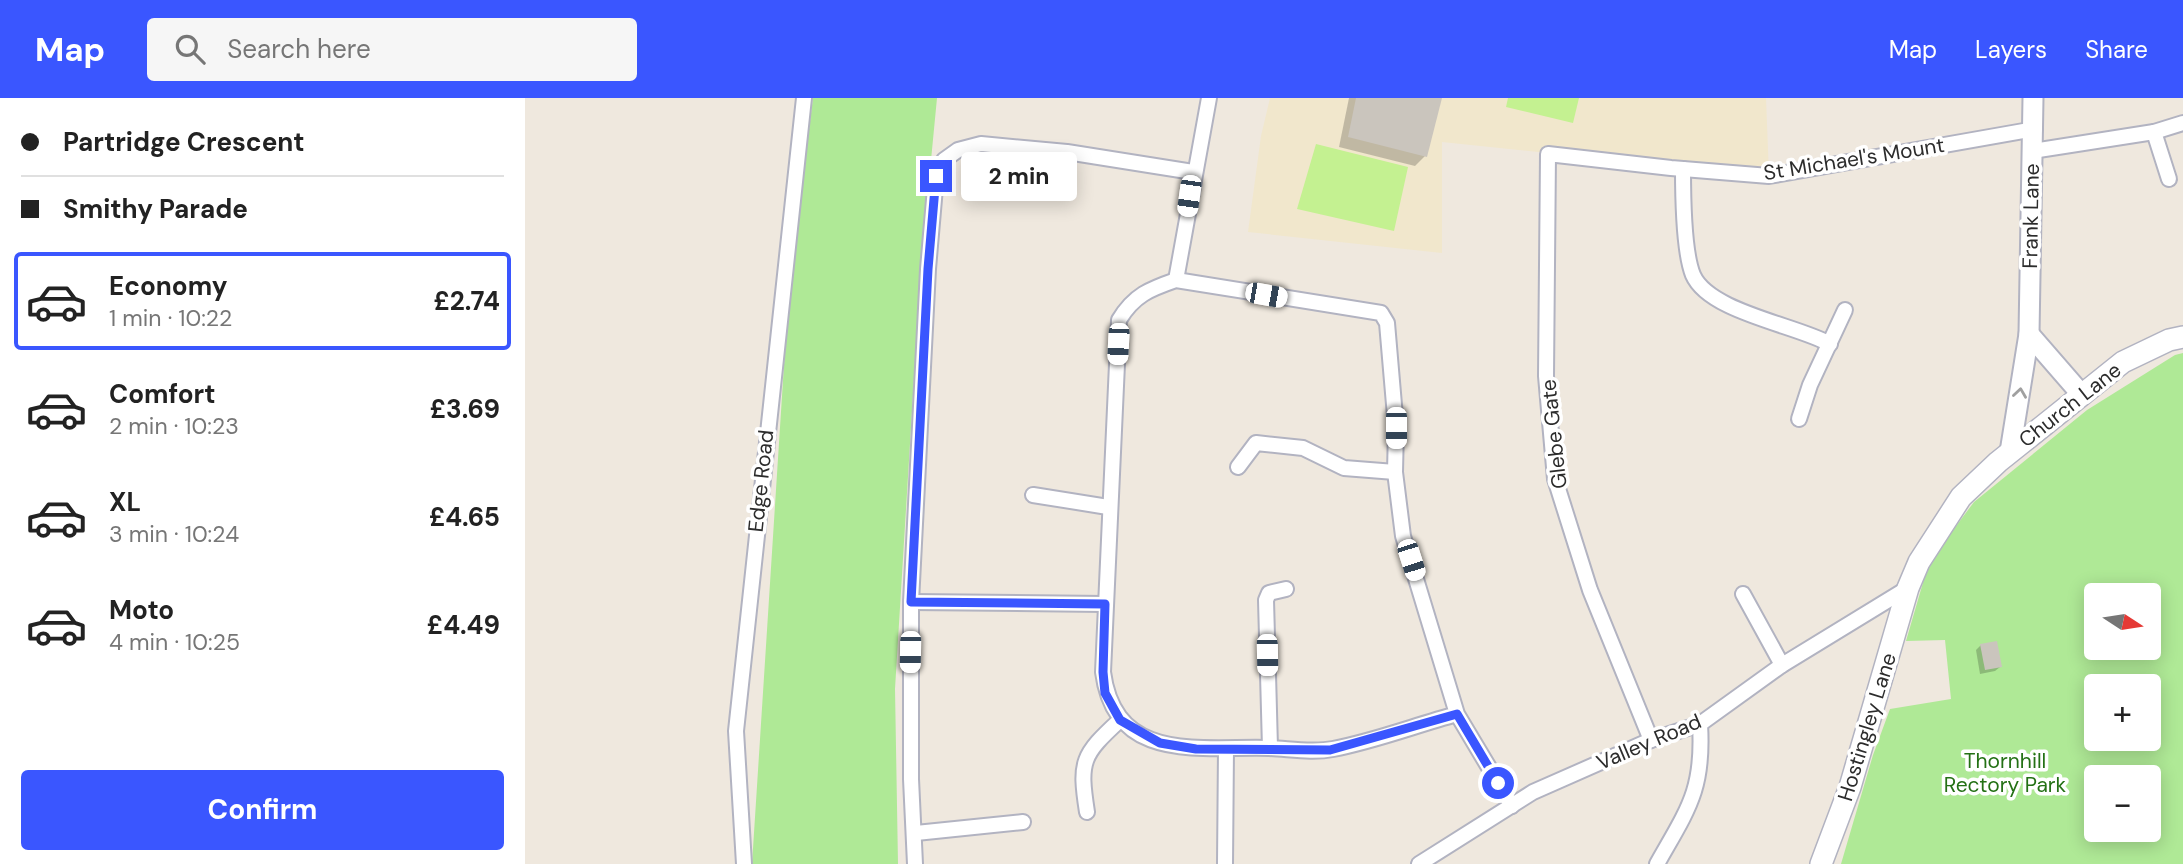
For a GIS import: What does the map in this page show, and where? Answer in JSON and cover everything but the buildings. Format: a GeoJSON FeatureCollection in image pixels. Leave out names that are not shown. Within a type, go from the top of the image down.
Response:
{"type":"FeatureCollection","features":[{"type":"Feature","properties":{"kind":"main road","name":"Church Lane"},"geometry":{"type":"LineString","coordinates":[[1908,588],[1919,562],[1961,497],[2004,457],[2123,362],[2183,337]]}},
{"type":"Feature","properties":{"kind":"main road","name":"Hostingley Lane"},"geometry":{"type":"LineString","coordinates":[[1821,864],[1850,788],[1908,588]]}},
{"type":"Feature","properties":{"kind":"street","name":"Edge Road"},"geometry":{"type":"LineString","coordinates":[[744,864],[736,731],[804,98]]}},
{"type":"Feature","properties":{"kind":"street"},"geometry":{"type":"LineString","coordinates":[[1176,280],[1193,172],[1209,98]]}},
{"type":"Feature","properties":{"kind":"street","name":"Frank Lane"},"geometry":{"type":"LineString","coordinates":[[2004,457],[2029,334],[2032,151],[2035,129],[2033,98]]}},
{"type":"Feature","properties":{"kind":"street"},"geometry":{"type":"LineString","coordinates":[[2032,151],[2154,132],[2183,123]]}},
{"type":"Feature","properties":{"kind":"street","name":"St Michael's Mount"},"geometry":{"type":"LineString","coordinates":[[1548,153],[1769,176],[2035,129]]}},
{"type":"Feature","properties":{"kind":"street"},"geometry":{"type":"LineString","coordinates":[[2154,132],[2169,180]]}},
{"type":"Feature","properties":{"kind":"street"},"geometry":{"type":"LineString","coordinates":[[915,864],[916,833],[911,779],[911,602],[928,269],[936,176],[944,160],[958,150],[981,144],[1067,152],[1193,172]]}},
{"type":"Feature","properties":{"kind":"street","name":"Glebe Gate"},"geometry":{"type":"LineString","coordinates":[[1548,153],[1546,376],[1555,479],[1590,590],[1651,740]]}},
{"type":"Feature","properties":{"kind":"street"},"geometry":{"type":"LineString","coordinates":[[1683,169],[1690,265],[1700,286],[1729,305],[1830,344]]}},
{"type":"Feature","properties":{"kind":"street"},"geometry":{"type":"LineString","coordinates":[[1457,714],[1330,750],[1177,748],[1160,743],[1120,720],[1105,693],[1103,672],[1108,506],[1119,320],[1129,303],[1144,291],[1176,280],[1381,313],[1387,323],[1396,428],[1395,472],[1403,536],[1457,714],[1512,806]]}},
{"type":"Feature","properties":{"kind":"street"},"geometry":{"type":"LineString","coordinates":[[1798,419],[1810,385],[1845,310]]}},
{"type":"Feature","properties":{"kind":"street"},"geometry":{"type":"LineString","coordinates":[[2029,334],[2082,395]]}},
{"type":"Feature","properties":{"kind":"street"},"geometry":{"type":"LineString","coordinates":[[1238,467],[1256,443],[1303,449],[1344,468],[1395,472]]}},
{"type":"Feature","properties":{"kind":"street"},"geometry":{"type":"LineString","coordinates":[[1033,495],[1108,506]]}},
{"type":"Feature","properties":{"kind":"street","name":"Valley Road"},"geometry":{"type":"LineString","coordinates":[[1419,864],[1533,792],[1651,740],[1700,724],[1782,665],[1908,588]]}},
{"type":"Feature","properties":{"kind":"street"},"geometry":{"type":"LineString","coordinates":[[1270,748],[1266,607],[1269,593],[1286,589]]}},
{"type":"Feature","properties":{"kind":"street"},"geometry":{"type":"LineString","coordinates":[[1743,594],[1782,665]]}},
{"type":"Feature","properties":{"kind":"street"},"geometry":{"type":"LineString","coordinates":[[911,602],[1105,604]]}},
{"type":"Feature","properties":{"kind":"street"},"geometry":{"type":"LineString","coordinates":[[1087,812],[1082,779],[1085,757],[1091,747],[1120,720]]}},
{"type":"Feature","properties":{"kind":"street"},"geometry":{"type":"LineString","coordinates":[[1657,864],[1696,792],[1702,762],[1700,724]]}},
{"type":"Feature","properties":{"kind":"street"},"geometry":{"type":"LineString","coordinates":[[1225,864],[1226,749]]}},
{"type":"Feature","properties":{"kind":"street"},"geometry":{"type":"LineString","coordinates":[[916,833],[1023,822]]}},
{"type":"Feature","properties":{"kind":"shaded area"},"geometry":{"type":"Polygon","coordinates":[[[1270,98],[1766,98],[1769,176],[1442,142],[1442,253],[1248,232],[1261,136],[1270,98]]]}},
{"type":"Feature","properties":{"kind":"green space"},"geometry":{"type":"Polygon","coordinates":[[[813,98],[937,98],[921,264],[895,689],[898,864],[752,864],[789,287],[813,98]]]}},
{"type":"Feature","properties":{"kind":"green space"},"geometry":{"type":"Polygon","coordinates":[[[1508,98],[1579,98],[1573,123],[1506,107],[1508,98]]]}},
{"type":"Feature","properties":{"kind":"green space"},"geometry":{"type":"Polygon","coordinates":[[[1316,144],[1408,167],[1394,231],[1297,209],[1316,144]]]}},
{"type":"Feature","properties":{"kind":"green space","name":"Thornhill Rectory Park"},"geometry":{"type":"Polygon","coordinates":[[[2183,353],[2183,864],[1841,864],[1873,755],[1890,709],[1951,699],[1945,640],[1906,641],[1929,562],[1974,502],[2087,410],[2175,355],[2183,353]]]}},
{"type":"Feature","properties":{"kind":"route"},"geometry":{"type":"LineString","coordinates":[[936,176],[928,269],[911,602],[1105,604],[1105,693],[1120,720],[1139,734],[1160,743],[1177,748],[1196,749],[1330,750],[1457,714],[1498,783]]}}]}
